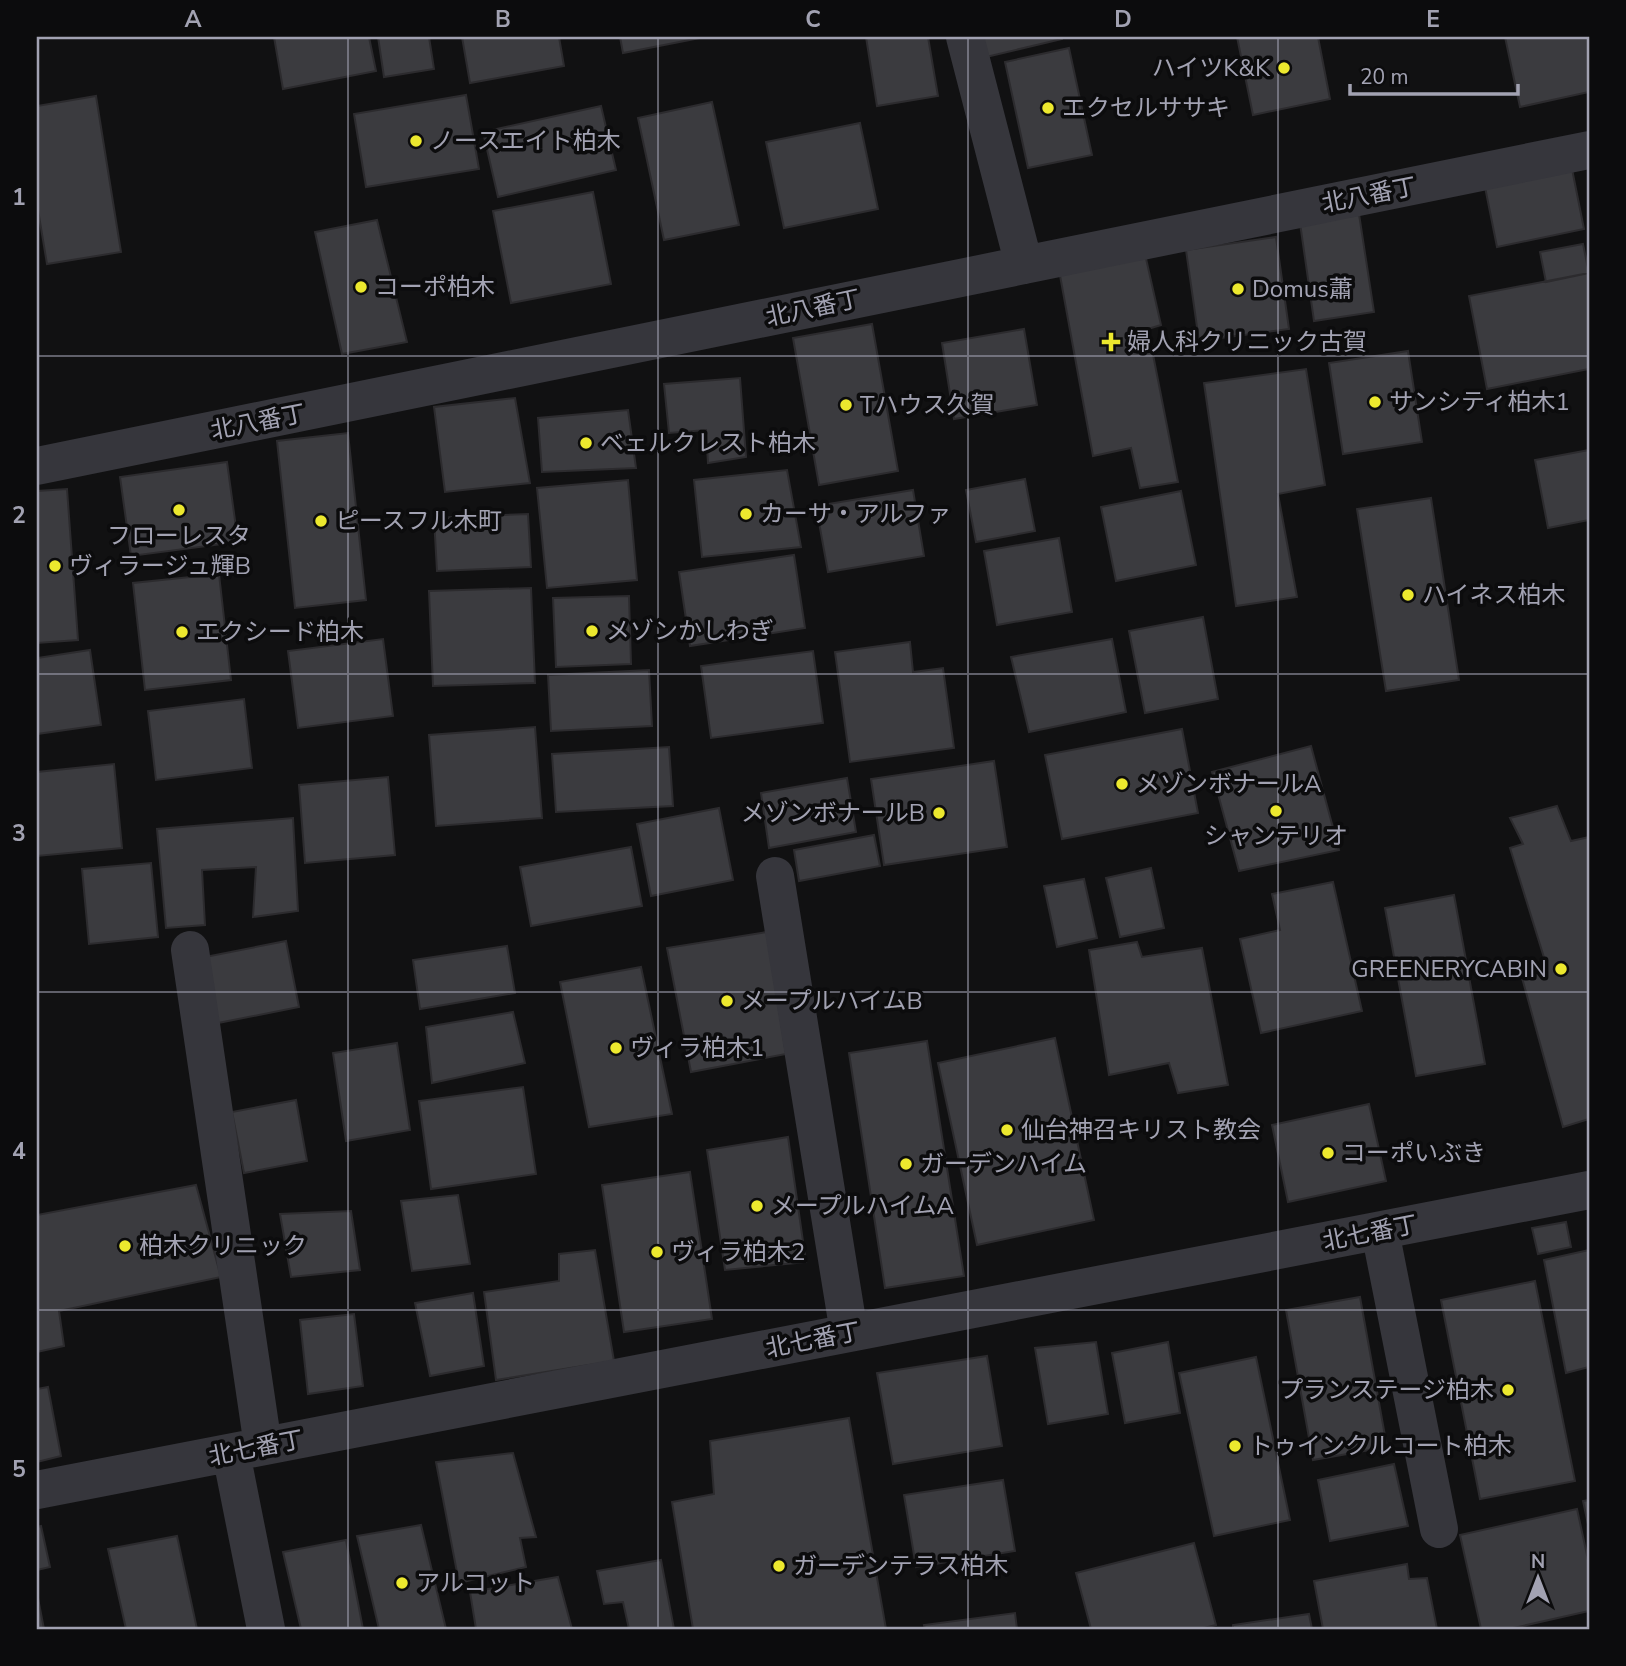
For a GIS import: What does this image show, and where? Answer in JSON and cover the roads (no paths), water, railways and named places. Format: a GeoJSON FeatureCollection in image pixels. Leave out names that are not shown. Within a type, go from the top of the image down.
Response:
{"type":"FeatureCollection","features":[{"type":"Feature","properties":{"kind":"street"},"geometry":{"type":"LineString","coordinates":[[965,37],[1024,265]]}},
{"type":"Feature","properties":{"kind":"street","name":"北八番丁"},"geometry":{"type":"LineString","coordinates":[[37,466],[1589,150]]}},
{"type":"Feature","properties":{"kind":"street"},"geometry":{"type":"LineString","coordinates":[[775,876],[849,1333]]}},
{"type":"Feature","properties":{"kind":"street"},"geometry":{"type":"LineString","coordinates":[[190,950],[265,1629]]}},
{"type":"Feature","properties":{"kind":"street","name":"北七番丁"},"geometry":{"type":"LineString","coordinates":[[37,1490],[1589,1191]]}},
{"type":"Feature","properties":{"kind":"street"},"geometry":{"type":"LineString","coordinates":[[1380,1231],[1439,1529]]}},
{"type":"Feature","properties":{"kind":"place","name":"ハイツK&K"},"geometry":{"type":"Point","coordinates":[1284,68]}},
{"type":"Feature","properties":{"kind":"place","name":"エクセルササキ"},"geometry":{"type":"Point","coordinates":[1048,108]}},
{"type":"Feature","properties":{"kind":"place","name":"ノースエイト柏木"},"geometry":{"type":"Point","coordinates":[416,141]}},
{"type":"Feature","properties":{"kind":"place","name":"コーポ柏木"},"geometry":{"type":"Point","coordinates":[361,287]}},
{"type":"Feature","properties":{"kind":"place","name":"Domus蕭"},"geometry":{"type":"Point","coordinates":[1238,289]}},
{"type":"Feature","properties":{"kind":"place","name":"婦人科クリニック古賀"},"geometry":{"type":"Point","coordinates":[1111,342]}},
{"type":"Feature","properties":{"kind":"place","name":"サンシティ柏木1"},"geometry":{"type":"Point","coordinates":[1375,402]}},
{"type":"Feature","properties":{"kind":"place","name":"Tハウス久賀"},"geometry":{"type":"Point","coordinates":[846,405]}},
{"type":"Feature","properties":{"kind":"place","name":"ベェルクレスト柏木"},"geometry":{"type":"Point","coordinates":[586,443]}},
{"type":"Feature","properties":{"kind":"place","name":"フローレスタ"},"geometry":{"type":"Point","coordinates":[179,510]}},
{"type":"Feature","properties":{"kind":"place","name":"カーサ・アルファ"},"geometry":{"type":"Point","coordinates":[746,514]}},
{"type":"Feature","properties":{"kind":"place","name":"ピースフル木町"},"geometry":{"type":"Point","coordinates":[321,521]}},
{"type":"Feature","properties":{"kind":"place","name":"ヴィラージュ輝B"},"geometry":{"type":"Point","coordinates":[55,566]}},
{"type":"Feature","properties":{"kind":"place","name":"ハイネス柏木"},"geometry":{"type":"Point","coordinates":[1408,595]}},
{"type":"Feature","properties":{"kind":"place","name":"メゾンかしわぎ"},"geometry":{"type":"Point","coordinates":[592,631]}},
{"type":"Feature","properties":{"kind":"place","name":"エクシード柏木"},"geometry":{"type":"Point","coordinates":[182,632]}},
{"type":"Feature","properties":{"kind":"place","name":"メゾンボナールA"},"geometry":{"type":"Point","coordinates":[1122,784]}},
{"type":"Feature","properties":{"kind":"place","name":"シャンテリオ"},"geometry":{"type":"Point","coordinates":[1276,811]}},
{"type":"Feature","properties":{"kind":"place","name":"メゾンボナールB"},"geometry":{"type":"Point","coordinates":[939,813]}},
{"type":"Feature","properties":{"kind":"place","name":"GREENERYCABIN"},"geometry":{"type":"Point","coordinates":[1561,969]}},
{"type":"Feature","properties":{"kind":"place","name":"メープルハイムB"},"geometry":{"type":"Point","coordinates":[727,1001]}},
{"type":"Feature","properties":{"kind":"place","name":"ヴィラ柏木1"},"geometry":{"type":"Point","coordinates":[616,1048]}},
{"type":"Feature","properties":{"kind":"place","name":"仙台神召キリスト教会"},"geometry":{"type":"Point","coordinates":[1007,1130]}},
{"type":"Feature","properties":{"kind":"place","name":"コーポいぶき"},"geometry":{"type":"Point","coordinates":[1328,1153]}},
{"type":"Feature","properties":{"kind":"place","name":"ガーデンハイム"},"geometry":{"type":"Point","coordinates":[906,1164]}},
{"type":"Feature","properties":{"kind":"place","name":"メープルハイムA"},"geometry":{"type":"Point","coordinates":[757,1206]}},
{"type":"Feature","properties":{"kind":"place","name":"柏木クリニック"},"geometry":{"type":"Point","coordinates":[125,1246]}},
{"type":"Feature","properties":{"kind":"place","name":"ヴィラ柏木2"},"geometry":{"type":"Point","coordinates":[657,1252]}},
{"type":"Feature","properties":{"kind":"place","name":"プランステージ柏木"},"geometry":{"type":"Point","coordinates":[1508,1390]}},
{"type":"Feature","properties":{"kind":"place","name":"トゥインクルコート柏木"},"geometry":{"type":"Point","coordinates":[1235,1446]}},
{"type":"Feature","properties":{"kind":"place","name":"ガーデンテラス柏木"},"geometry":{"type":"Point","coordinates":[779,1566]}},
{"type":"Feature","properties":{"kind":"place","name":"アルコット"},"geometry":{"type":"Point","coordinates":[402,1583]}}]}
